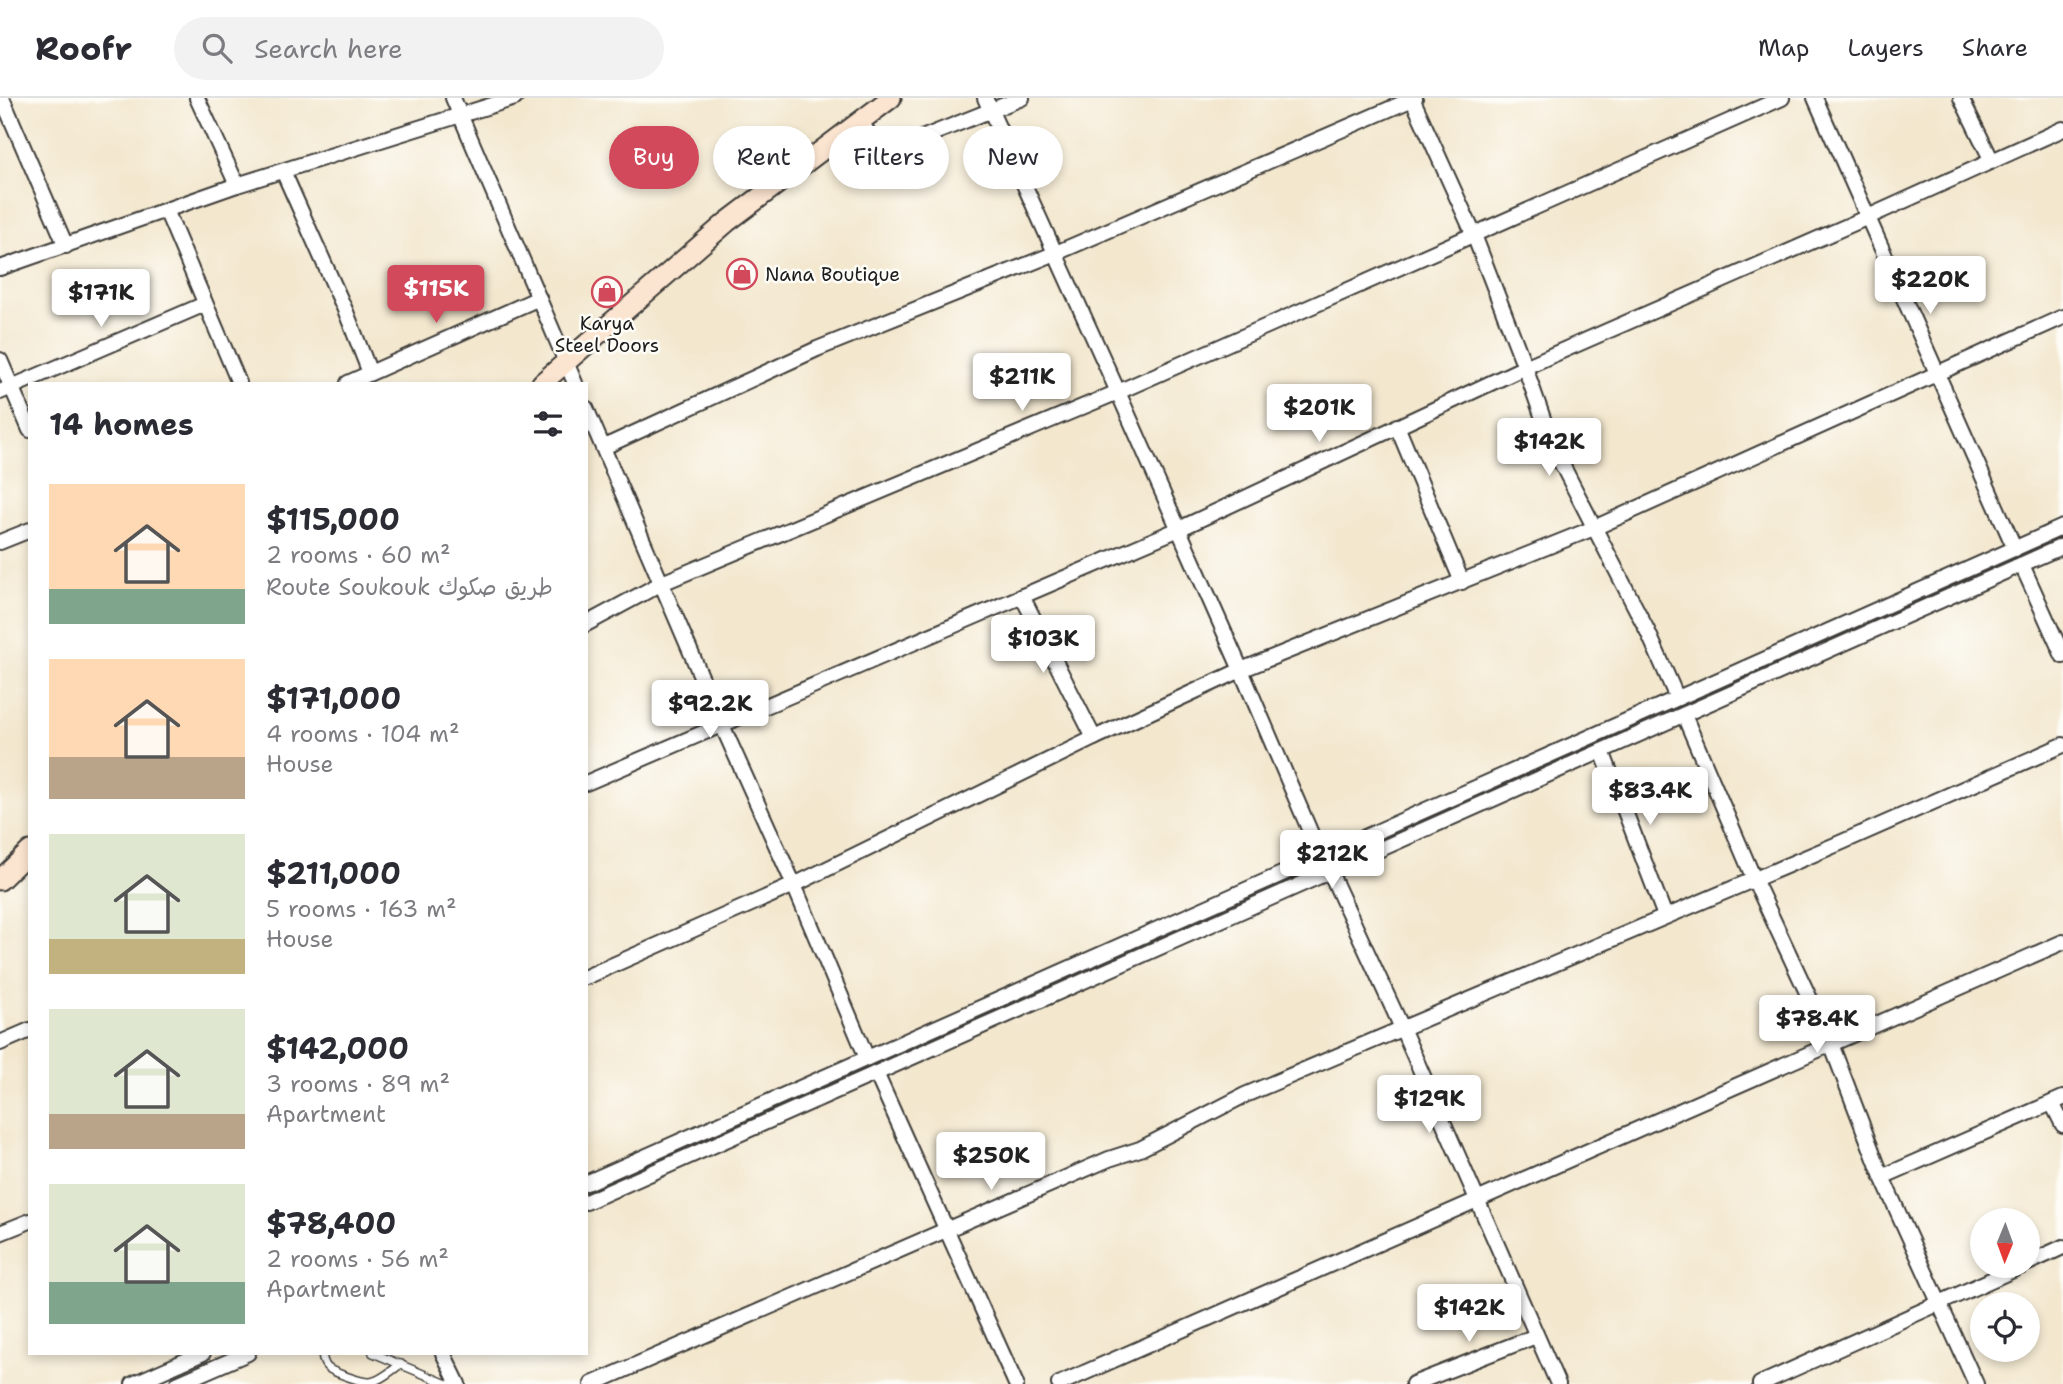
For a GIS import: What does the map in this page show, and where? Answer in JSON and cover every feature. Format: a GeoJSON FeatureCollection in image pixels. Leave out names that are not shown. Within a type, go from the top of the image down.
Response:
{"type":"FeatureCollection","features":[{"type":"Feature","properties":{"kind":"street"},"geometry":{"type":"LineString","coordinates":[[2,98],[66,246]]}},
{"type":"Feature","properties":{"kind":"street"},"geometry":{"type":"LineString","coordinates":[[197,98],[237,185]]}},
{"type":"Feature","properties":{"kind":"street"},"geometry":{"type":"LineString","coordinates":[[453,98],[575,382]]}},
{"type":"Feature","properties":{"kind":"street"},"geometry":{"type":"LineString","coordinates":[[0,268],[237,185],[515,98]]}},
{"type":"Feature","properties":{"kind":"street"},"geometry":{"type":"LineString","coordinates":[[543,382],[727,222],[891,98]]}},
{"type":"Feature","properties":{"kind":"street"},"geometry":{"type":"LineString","coordinates":[[860,121],[876,144],[885,149],[894,149],[988,105],[1022,98]]}},
{"type":"Feature","properties":{"kind":"street"},"geometry":{"type":"LineString","coordinates":[[604,447],[817,349],[1056,253],[1413,98],[1474,235],[1553,447],[1648,632],[1677,698]]}},
{"type":"Feature","properties":{"kind":"street"},"geometry":{"type":"LineString","coordinates":[[588,623],[662,583],[1118,392],[1782,98]]}},
{"type":"Feature","properties":{"kind":"street"},"geometry":{"type":"LineString","coordinates":[[1815,98],[2015,549]]}},
{"type":"Feature","properties":{"kind":"street"},"geometry":{"type":"LineString","coordinates":[[1961,98],[1992,161]]}},
{"type":"Feature","properties":{"kind":"street"},"geometry":{"type":"LineString","coordinates":[[988,105],[1179,529],[1321,857]]}},
{"type":"Feature","properties":{"kind":"street"},"geometry":{"type":"LineString","coordinates":[[588,782],[1179,529],[1525,367],[2063,129]]}},
{"type":"Feature","properties":{"kind":"street"},"geometry":{"type":"LineString","coordinates":[[284,171],[370,373]]}},
{"type":"Feature","properties":{"kind":"street"},"geometry":{"type":"LineString","coordinates":[[166,210],[239,382]]}},
{"type":"Feature","properties":{"kind":"street"},"geometry":{"type":"LineString","coordinates":[[350,382],[538,298]]}},
{"type":"Feature","properties":{"kind":"street"},"geometry":{"type":"LineString","coordinates":[[6,390],[205,304]]}},
{"type":"Feature","properties":{"kind":"street"},"geometry":{"type":"LineString","coordinates":[[588,976],[794,885],[1094,738],[1241,670],[1594,528],[2063,317]]}},
{"type":"Feature","properties":{"kind":"street"},"geometry":{"type":"LineString","coordinates":[[0,360],[6,390],[28,427]]}},
{"type":"Feature","properties":{"kind":"street"},"geometry":{"type":"LineString","coordinates":[[588,412],[867,1058]]}},
{"type":"Feature","properties":{"kind":"street"},"geometry":{"type":"LineString","coordinates":[[1397,426],[1462,582]]}},
{"type":"Feature","properties":{"kind":"street"},"geometry":{"type":"LineString","coordinates":[[588,1182],[2063,527]]}},
{"type":"Feature","properties":{"kind":"street"},"geometry":{"type":"LineString","coordinates":[[0,542],[28,531]]}},
{"type":"Feature","properties":{"kind":"street"},"geometry":{"type":"LineString","coordinates":[[588,1201],[2063,546]]}},
{"type":"Feature","properties":{"kind":"street"},"geometry":{"type":"LineString","coordinates":[[2022,565],[2063,656]]}},
{"type":"Feature","properties":{"kind":"street"},"geometry":{"type":"LineString","coordinates":[[1023,596],[1094,738]]}},
{"type":"Feature","properties":{"kind":"street"},"geometry":{"type":"LineString","coordinates":[[1685,715],[1754,879],[1831,1044],[1882,1177],[1976,1384]]}},
{"type":"Feature","properties":{"kind":"street"},"geometry":{"type":"LineString","coordinates":[[592,1384],[1109,1159],[1140,1149],[1245,1095],[2063,745]]}},
{"type":"Feature","properties":{"kind":"street"},"geometry":{"type":"LineString","coordinates":[[1602,751],[1665,916]]}},
{"type":"Feature","properties":{"kind":"street"},"geometry":{"type":"LineString","coordinates":[[0,880],[28,853]]}},
{"type":"Feature","properties":{"kind":"street"},"geometry":{"type":"LineString","coordinates":[[1329,872],[1402,1028],[1558,1384]]}},
{"type":"Feature","properties":{"kind":"street"},"geometry":{"type":"LineString","coordinates":[[1059,1384],[2063,942]]}},
{"type":"Feature","properties":{"kind":"street"},"geometry":{"type":"LineString","coordinates":[[0,1043],[28,1031]]}},
{"type":"Feature","properties":{"kind":"street"},"geometry":{"type":"LineString","coordinates":[[876,1073],[1016,1384]]}},
{"type":"Feature","properties":{"kind":"street"},"geometry":{"type":"LineString","coordinates":[[1882,1177],[2057,1100],[2063,1125]]}},
{"type":"Feature","properties":{"kind":"street"},"geometry":{"type":"LineString","coordinates":[[0,1233],[28,1221]]}},
{"type":"Feature","properties":{"kind":"street"},"geometry":{"type":"LineString","coordinates":[[2040,1258],[2063,1247]]}},
{"type":"Feature","properties":{"kind":"street"},"geometry":{"type":"LineString","coordinates":[[1760,1384],[1995,1278]]}},
{"type":"Feature","properties":{"kind":"street"},"geometry":{"type":"LineString","coordinates":[[1413,1384],[1536,1336]]}},
{"type":"Feature","properties":{"kind":"street"},"geometry":{"type":"LineString","coordinates":[[133,1384],[198,1355]]}},
{"type":"Feature","properties":{"kind":"street"},"geometry":{"type":"LineString","coordinates":[[180,1383],[243,1355]]}},
{"type":"Feature","properties":{"kind":"street"},"geometry":{"type":"LineString","coordinates":[[444,1355],[458,1384]]}},
{"type":"Feature","properties":{"kind":"lane"},"geometry":{"type":"LineString","coordinates":[[322,1355],[323,1362],[329,1369],[361,1381],[380,1379],[401,1364]]}},
{"type":"Feature","properties":{"kind":"lane"},"geometry":{"type":"LineString","coordinates":[[378,1355],[447,1384]]}},
{"type":"Feature","properties":{"kind":"place","name":"Nana Boutique"},"geometry":{"type":"Point","coordinates":[742,274]}},
{"type":"Feature","properties":{"kind":"place","name":"Karya Steel Doors"},"geometry":{"type":"Point","coordinates":[607,292]}}]}
